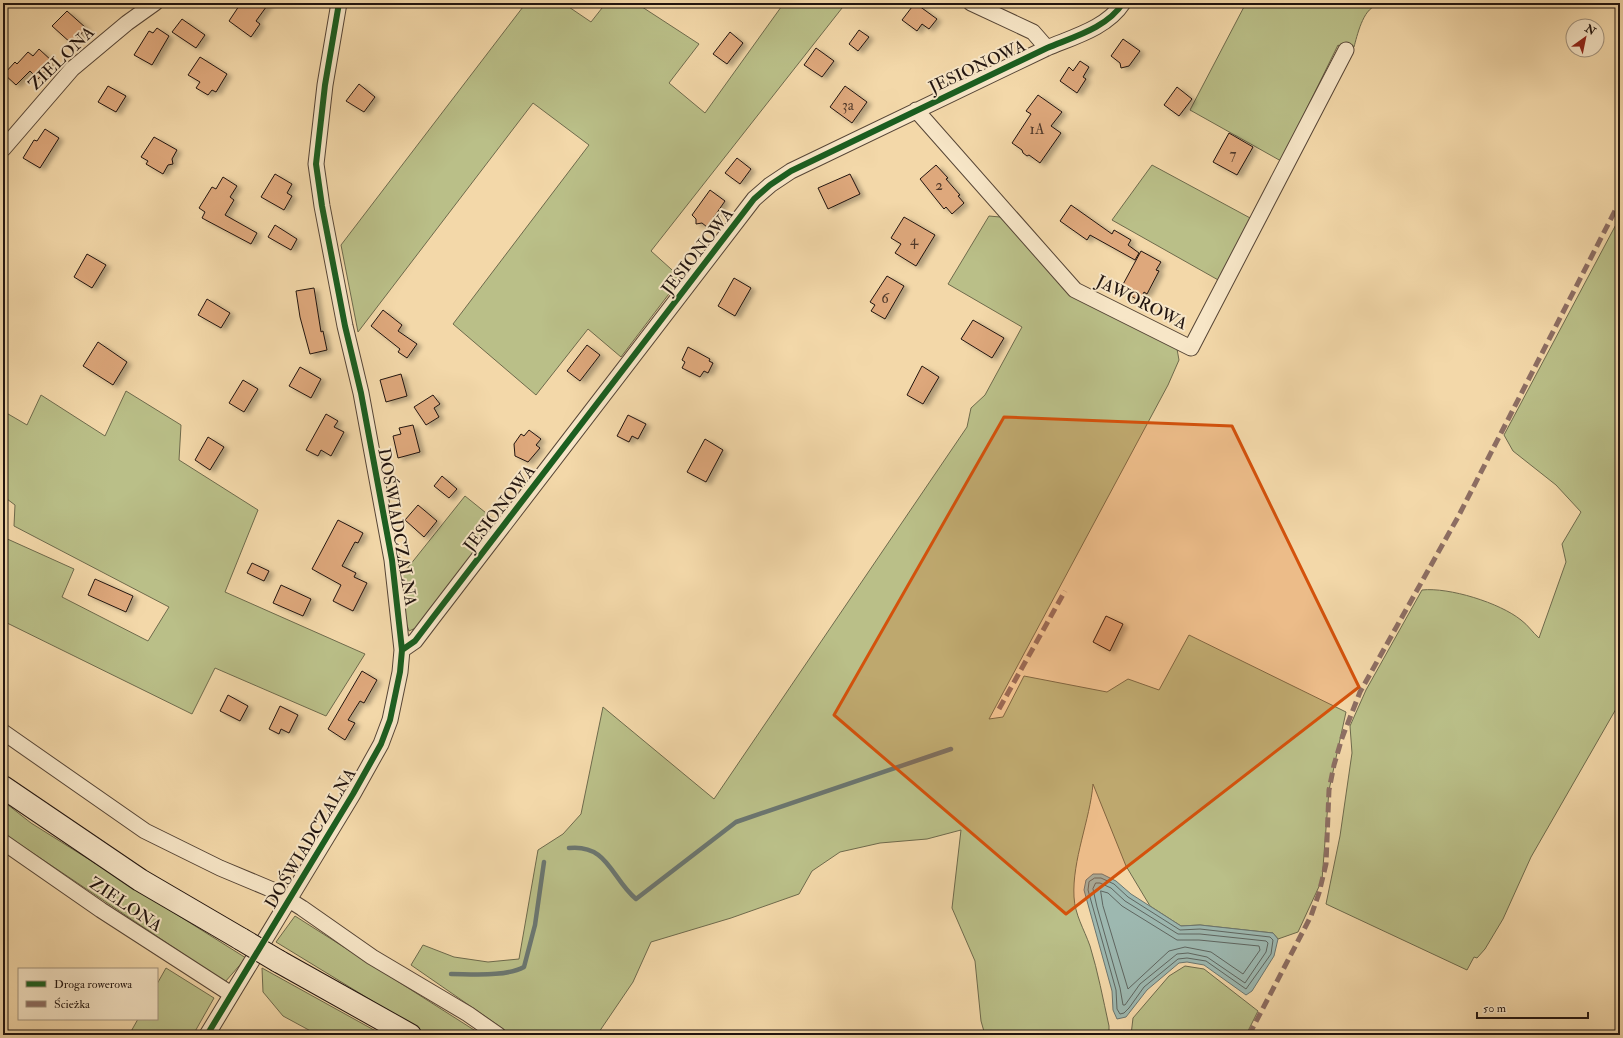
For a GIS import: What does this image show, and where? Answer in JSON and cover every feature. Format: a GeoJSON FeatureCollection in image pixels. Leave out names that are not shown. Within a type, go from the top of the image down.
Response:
{"type":"FeatureCollection","features":[{"type":"Feature","properties":{"kind":"main road"},"geometry":{"type":"LineString","coordinates":[[3,787],[140,880],[278,961],[410,1035]]}},
{"type":"Feature","properties":{"kind":"street","name":"ZIELONA"},"geometry":{"type":"LineString","coordinates":[[3,149],[72,69],[127,23],[155,3]]}},
{"type":"Feature","properties":{"kind":"street","name":"DOŚWIADCZALNA"},"geometry":{"type":"LineString","coordinates":[[207,1035],[290,900],[381,744],[390,720],[402,650],[392,560],[361,393],[345,326],[322,206],[316,164],[323,99],[339,3]]}},
{"type":"Feature","properties":{"kind":"street"},"geometry":{"type":"LineString","coordinates":[[971,3],[1033,32],[1047,48]]}},
{"type":"Feature","properties":{"kind":"street","name":"JESIONOWA"},"geometry":{"type":"LineString","coordinates":[[402,650],[415,641],[754,200],[770,185],[791,171],[1105,21],[1114,15],[1123,3]]}},
{"type":"Feature","properties":{"kind":"street","name":"JAWOROWA"},"geometry":{"type":"LineString","coordinates":[[916,110],[1075,290],[1191,348],[1346,50]]}},
{"type":"Feature","properties":{"kind":"street"},"geometry":{"type":"LineString","coordinates":[[3,732],[146,831],[220,868],[275,891],[372,957],[468,1014],[498,1035]]}},
{"type":"Feature","properties":{"kind":"street","name":"ZIELONA"},"geometry":{"type":"LineString","coordinates":[[3,842],[107,914],[231,994]]}},
{"type":"Feature","properties":{"kind":"highlighted area"},"geometry":{"type":"Polygon","coordinates":[[[1004,417],[1232,426],[1359,687],[1066,914],[834,715],[1004,417]]]}},
{"type":"Feature","properties":{"kind":"green space"},"geometry":{"type":"Polygon","coordinates":[[[526,3],[563,3],[591,22],[606,3],[636,3],[699,44],[669,83],[705,113],[784,3],[846,3],[651,251],[681,278],[621,357],[588,329],[536,395],[453,324],[589,145],[533,103],[358,332],[341,245],[526,3]]]}},
{"type":"Feature","properties":{"kind":"green space"},"geometry":{"type":"Polygon","coordinates":[[[1246,3],[1390,3],[1386,7],[1376,6],[1371,8],[1364,17],[1354,47],[1346,50],[1338,45],[1281,161],[1190,110],[1246,3]]]}},
{"type":"Feature","properties":{"kind":"green space"},"geometry":{"type":"Polygon","coordinates":[[[1152,165],[1252,219],[1220,281],[1112,220],[1152,165]]]}},
{"type":"Feature","properties":{"kind":"green space"},"geometry":{"type":"Polygon","coordinates":[[[989,216],[1000,217],[1013,228],[1071,292],[1177,349],[1179,360],[1168,385],[989,719],[1003,717],[1024,676],[1107,692],[1128,679],[1159,690],[1189,635],[1346,712],[1329,790],[1322,880],[1298,932],[1278,939],[1273,933],[1200,925],[1181,926],[1150,906],[1126,866],[1093,784],[1078,854],[1074,883],[1074,897],[1078,916],[1096,966],[1109,1026],[1109,1035],[985,1035],[981,1021],[975,961],[952,908],[961,830],[927,839],[880,843],[840,852],[812,871],[799,894],[731,918],[651,942],[633,982],[597,1035],[512,1035],[411,965],[423,945],[454,957],[488,962],[519,959],[538,850],[563,834],[581,814],[603,707],[714,799],[967,427],[971,408],[985,395],[1022,327],[948,284],[989,216]]]}},
{"type":"Feature","properties":{"kind":"green space"},"geometry":{"type":"Polygon","coordinates":[[[1620,217],[1620,702],[1531,857],[1503,919],[1485,949],[1477,958],[1474,957],[1467,970],[1326,904],[1340,836],[1352,753],[1350,726],[1366,690],[1422,590],[1446,591],[1488,602],[1521,620],[1539,638],[1566,562],[1562,544],[1581,512],[1556,485],[1513,451],[1504,435],[1620,217]]]}},
{"type":"Feature","properties":{"kind":"green space"},"geometry":{"type":"Polygon","coordinates":[[[126,391],[181,425],[179,460],[258,510],[225,592],[365,654],[326,716],[215,668],[192,714],[3,621],[3,537],[74,569],[62,597],[148,641],[169,607],[14,526],[15,505],[3,496],[3,411],[27,425],[41,395],[105,436],[126,391]]]}},
{"type":"Feature","properties":{"kind":"green space"},"geometry":{"type":"Polygon","coordinates":[[[465,496],[496,521],[420,626],[409,631],[405,620],[402,575],[465,496]]]}},
{"type":"Feature","properties":{"kind":"green space"},"geometry":{"type":"Polygon","coordinates":[[[3,801],[31,823],[246,958],[225,982],[3,833],[3,801]]]}},
{"type":"Feature","properties":{"kind":"green space"},"geometry":{"type":"Polygon","coordinates":[[[295,916],[482,1035],[428,1035],[276,942],[295,916]]]}},
{"type":"Feature","properties":{"kind":"green space"},"geometry":{"type":"Polygon","coordinates":[[[1185,966],[1204,969],[1258,1011],[1246,1035],[1131,1035],[1133,1018],[1169,976],[1185,966]]]}},
{"type":"Feature","properties":{"kind":"green space"},"geometry":{"type":"Polygon","coordinates":[[[166,968],[214,998],[193,1035],[129,1035],[137,1020],[158,1020],[158,982],[166,968]]]}},
{"type":"Feature","properties":{"kind":"green space"},"geometry":{"type":"Polygon","coordinates":[[[262,968],[383,1035],[318,1035],[283,1016],[263,992],[262,968]]]}},
{"type":"Feature","properties":{"kind":"water"},"geometry":{"type":"Polygon","coordinates":[[[1093,874],[1102,874],[1116,881],[1131,894],[1181,926],[1200,925],[1273,933],[1278,939],[1274,956],[1252,991],[1246,995],[1204,965],[1187,962],[1179,963],[1147,990],[1126,1017],[1117,1019],[1113,1010],[1112,991],[1084,890],[1086,880],[1093,874]]]}},
{"type":"Feature","properties":{"kind":"building"},"geometry":{"type":"Polygon","coordinates":[[[241,3],[269,3],[256,21],[260,24],[251,37],[229,21],[241,3]]]}},
{"type":"Feature","properties":{"kind":"building"},"geometry":{"type":"Polygon","coordinates":[[[915,3],[937,19],[929,29],[922,24],[917,31],[902,20],[915,3]]]}},
{"type":"Feature","properties":{"kind":"building"},"geometry":{"type":"Polygon","coordinates":[[[67,11],[86,28],[72,44],[52,26],[67,11]]]}},
{"type":"Feature","properties":{"kind":"building"},"geometry":{"type":"Polygon","coordinates":[[[182,19],[205,35],[196,48],[172,32],[182,19]]]}},
{"type":"Feature","properties":{"kind":"building"},"geometry":{"type":"Polygon","coordinates":[[[157,28],[169,36],[152,65],[134,55],[149,31],[153,33],[157,28]]]}},
{"type":"Feature","properties":{"kind":"building"},"geometry":{"type":"Polygon","coordinates":[[[859,30],[869,37],[858,51],[849,44],[859,30]]]}},
{"type":"Feature","properties":{"kind":"building"},"geometry":{"type":"Polygon","coordinates":[[[730,32],[743,43],[727,64],[713,54],[730,32]]]}},
{"type":"Feature","properties":{"kind":"building"},"geometry":{"type":"Polygon","coordinates":[[[1123,39],[1140,51],[1129,66],[1121,68],[1120,63],[1111,56],[1123,39]]]}},
{"type":"Feature","properties":{"kind":"building"},"geometry":{"type":"Polygon","coordinates":[[[816,48],[834,61],[822,77],[804,65],[816,48]]]}},
{"type":"Feature","properties":{"kind":"building"},"geometry":{"type":"Polygon","coordinates":[[[39,49],[53,62],[38,79],[30,71],[16,85],[4,74],[15,62],[17,64],[28,52],[33,56],[39,49]]]}},
{"type":"Feature","properties":{"kind":"building"},"geometry":{"type":"Polygon","coordinates":[[[200,57],[227,74],[216,92],[212,90],[208,95],[196,88],[200,82],[188,75],[200,57]]]}},
{"type":"Feature","properties":{"kind":"building"},"geometry":{"type":"Polygon","coordinates":[[[1080,61],[1089,67],[1083,77],[1086,79],[1077,93],[1060,81],[1069,67],[1073,71],[1080,61]]]}},
{"type":"Feature","properties":{"kind":"building"},"geometry":{"type":"Polygon","coordinates":[[[359,84],[375,97],[364,112],[346,101],[359,84]]]}},
{"type":"Feature","properties":{"kind":"building"},"geometry":{"type":"Polygon","coordinates":[[[108,86],[126,96],[116,112],[98,102],[108,86]]]}},
{"type":"Feature","properties":{"kind":"building"},"geometry":{"type":"Polygon","coordinates":[[[845,86],[867,102],[852,123],[830,107],[845,86]]]}},
{"type":"Feature","properties":{"kind":"building"},"geometry":{"type":"Polygon","coordinates":[[[1177,87],[1192,99],[1179,116],[1164,105],[1177,87]]]}},
{"type":"Feature","properties":{"kind":"building"},"geometry":{"type":"Polygon","coordinates":[[[1038,95],[1062,112],[1051,126],[1061,133],[1040,163],[1029,155],[1027,156],[1022,150],[1012,143],[1031,114],[1026,111],[1038,95]]]}},
{"type":"Feature","properties":{"kind":"building"},"geometry":{"type":"Polygon","coordinates":[[[45,129],[59,138],[40,168],[23,158],[34,140],[37,141],[45,129]]]}},
{"type":"Feature","properties":{"kind":"building"},"geometry":{"type":"Polygon","coordinates":[[[1229,133],[1253,147],[1237,175],[1213,162],[1229,133]]]}},
{"type":"Feature","properties":{"kind":"building"},"geometry":{"type":"Polygon","coordinates":[[[154,137],[177,150],[172,159],[173,164],[168,165],[163,174],[146,164],[148,161],[141,157],[154,137]]]}},
{"type":"Feature","properties":{"kind":"building"},"geometry":{"type":"Polygon","coordinates":[[[737,158],[751,169],[740,184],[725,173],[737,158]]]}},
{"type":"Feature","properties":{"kind":"building"},"geometry":{"type":"Polygon","coordinates":[[[936,165],[948,178],[946,179],[960,195],[958,196],[964,203],[952,214],[946,207],[944,209],[920,179],[936,165]]]}},
{"type":"Feature","properties":{"kind":"building"},"geometry":{"type":"Polygon","coordinates":[[[275,174],[292,184],[287,193],[292,196],[284,210],[261,197],[275,174]]]}},
{"type":"Feature","properties":{"kind":"building"},"geometry":{"type":"Polygon","coordinates":[[[850,174],[860,194],[828,209],[818,188],[850,174]]]}},
{"type":"Feature","properties":{"kind":"building"},"geometry":{"type":"Polygon","coordinates":[[[223,177],[237,186],[230,197],[234,200],[225,215],[257,233],[251,244],[202,218],[205,212],[199,208],[212,187],[216,189],[223,177]]]}},
{"type":"Feature","properties":{"kind":"building"},"geometry":{"type":"Polygon","coordinates":[[[710,190],[725,201],[707,227],[702,223],[696,224],[696,219],[692,215],[710,190]]]}},
{"type":"Feature","properties":{"kind":"building"},"geometry":{"type":"Polygon","coordinates":[[[1071,205],[1112,234],[1114,230],[1131,240],[1128,245],[1139,253],[1135,260],[1090,235],[1087,240],[1060,221],[1071,205]]]}},
{"type":"Feature","properties":{"kind":"building"},"geometry":{"type":"Polygon","coordinates":[[[904,217],[935,235],[916,266],[895,253],[901,244],[891,238],[904,217]]]}},
{"type":"Feature","properties":{"kind":"building"},"geometry":{"type":"Polygon","coordinates":[[[275,225],[297,239],[291,250],[268,237],[275,225]]]}},
{"type":"Feature","properties":{"kind":"building"},"geometry":{"type":"Polygon","coordinates":[[[1141,251],[1161,262],[1156,270],[1159,271],[1147,294],[1144,292],[1140,301],[1120,290],[1141,251]]]}},
{"type":"Feature","properties":{"kind":"building"},"geometry":{"type":"Polygon","coordinates":[[[87,254],[106,265],[92,288],[74,277],[87,254]]]}},
{"type":"Feature","properties":{"kind":"building"},"geometry":{"type":"Polygon","coordinates":[[[887,276],[904,286],[885,319],[871,311],[875,305],[870,302],[887,276]]]}},
{"type":"Feature","properties":{"kind":"building"},"geometry":{"type":"Polygon","coordinates":[[[734,278],[751,288],[735,316],[718,306],[734,278]]]}},
{"type":"Feature","properties":{"kind":"building"},"geometry":{"type":"Polygon","coordinates":[[[314,288],[321,332],[323,331],[327,350],[310,354],[300,317],[296,291],[314,288]]]}},
{"type":"Feature","properties":{"kind":"building"},"geometry":{"type":"Polygon","coordinates":[[[207,299],[230,313],[221,328],[198,315],[207,299]]]}},
{"type":"Feature","properties":{"kind":"building"},"geometry":{"type":"Polygon","coordinates":[[[383,310],[402,325],[398,331],[417,344],[407,358],[398,352],[400,349],[371,326],[383,310]]]}},
{"type":"Feature","properties":{"kind":"building"},"geometry":{"type":"Polygon","coordinates":[[[973,320],[1004,338],[992,358],[961,339],[973,320]]]}},
{"type":"Feature","properties":{"kind":"building"},"geometry":{"type":"Polygon","coordinates":[[[98,342],[127,362],[113,385],[83,366],[98,342]]]}},
{"type":"Feature","properties":{"kind":"building"},"geometry":{"type":"Polygon","coordinates":[[[587,345],[600,355],[580,381],[567,371],[587,345]]]}},
{"type":"Feature","properties":{"kind":"building"},"geometry":{"type":"Polygon","coordinates":[[[688,347],[710,359],[709,361],[713,363],[708,373],[704,371],[700,377],[682,368],[685,362],[682,360],[688,347]]]}},
{"type":"Feature","properties":{"kind":"building"},"geometry":{"type":"Polygon","coordinates":[[[922,366],[939,377],[923,404],[907,395],[922,366]]]}},
{"type":"Feature","properties":{"kind":"building"},"geometry":{"type":"Polygon","coordinates":[[[300,367],[321,379],[311,398],[289,386],[300,367]]]}},
{"type":"Feature","properties":{"kind":"building"},"geometry":{"type":"Polygon","coordinates":[[[401,374],[407,396],[386,402],[380,380],[401,374]]]}},
{"type":"Feature","properties":{"kind":"building"},"geometry":{"type":"Polygon","coordinates":[[[243,380],[258,389],[244,412],[229,403],[243,380]]]}},
{"type":"Feature","properties":{"kind":"building"},"geometry":{"type":"Polygon","coordinates":[[[433,395],[440,404],[434,408],[439,417],[426,425],[414,407],[433,395]]]}},
{"type":"Feature","properties":{"kind":"building"},"geometry":{"type":"Polygon","coordinates":[[[326,414],[338,421],[334,427],[344,432],[331,456],[321,450],[318,456],[306,450],[326,414]]]}},
{"type":"Feature","properties":{"kind":"building"},"geometry":{"type":"Polygon","coordinates":[[[628,415],[646,424],[638,439],[632,436],[629,442],[617,436],[628,415]]]}},
{"type":"Feature","properties":{"kind":"building"},"geometry":{"type":"Polygon","coordinates":[[[413,425],[420,452],[398,458],[393,436],[401,434],[399,428],[413,425]]]}},
{"type":"Feature","properties":{"kind":"building"},"geometry":{"type":"Polygon","coordinates":[[[529,430],[541,439],[536,445],[540,448],[528,462],[515,456],[514,444],[521,434],[524,436],[529,430]]]}},
{"type":"Feature","properties":{"kind":"building"},"geometry":{"type":"Polygon","coordinates":[[[208,437],[224,447],[210,470],[195,460],[208,437]]]}},
{"type":"Feature","properties":{"kind":"building"},"geometry":{"type":"Polygon","coordinates":[[[705,439],[723,450],[706,482],[687,472],[705,439]]]}},
{"type":"Feature","properties":{"kind":"building"},"geometry":{"type":"Polygon","coordinates":[[[442,476],[457,489],[449,498],[434,486],[442,476]]]}},
{"type":"Feature","properties":{"kind":"building"},"geometry":{"type":"Polygon","coordinates":[[[418,505],[437,521],[424,537],[405,520],[418,505]]]}},
{"type":"Feature","properties":{"kind":"building"},"geometry":{"type":"Polygon","coordinates":[[[338,520],[363,533],[358,543],[355,542],[342,566],[356,573],[354,577],[367,583],[353,611],[333,601],[341,585],[312,569],[338,520]]]}},
{"type":"Feature","properties":{"kind":"building"},"geometry":{"type":"Polygon","coordinates":[[[252,563],[269,571],[264,581],[247,573],[252,563]]]}},
{"type":"Feature","properties":{"kind":"building"},"geometry":{"type":"Polygon","coordinates":[[[95,579],[133,596],[126,612],[88,595],[95,579]]]}},
{"type":"Feature","properties":{"kind":"building"},"geometry":{"type":"Polygon","coordinates":[[[281,585],[311,599],[303,616],[273,603],[281,585]]]}},
{"type":"Feature","properties":{"kind":"building"},"geometry":{"type":"Polygon","coordinates":[[[1106,616],[1123,624],[1110,651],[1093,642],[1106,616]]]}},
{"type":"Feature","properties":{"kind":"building"},"geometry":{"type":"Polygon","coordinates":[[[362,671],[377,680],[364,703],[360,701],[348,720],[355,723],[345,740],[328,729],[362,671]]]}},
{"type":"Feature","properties":{"kind":"building"},"geometry":{"type":"Polygon","coordinates":[[[228,695],[248,706],[240,721],[220,711],[228,695]]]}},
{"type":"Feature","properties":{"kind":"building"},"geometry":{"type":"Polygon","coordinates":[[[280,706],[298,715],[289,733],[281,729],[279,734],[269,729],[280,706]]]}},
{"type":"Feature","properties":{"kind":"waterway"},"geometry":{"type":"LineString","coordinates":[[569,848],[582,848],[592,851],[601,857],[636,899],[736,822],[951,749]]}},
{"type":"Feature","properties":{"kind":"waterway"},"geometry":{"type":"LineString","coordinates":[[451,974],[499,974],[524,967],[535,925],[544,862]]}},
{"type":"Feature","properties":{"kind":"marked path"},"geometry":{"type":"LineString","coordinates":[[1249,1035],[1311,916],[1319,893],[1326,864],[1329,790],[1334,765],[1342,738],[1360,692],[1458,517],[1620,201]]}},
{"type":"Feature","properties":{"kind":"marked path"},"geometry":{"type":"LineString","coordinates":[[999,709],[1065,591]]}},
{"type":"Feature","properties":{"kind":"cycle path"},"geometry":{"type":"LineString","coordinates":[[207,1035],[353,794],[381,744],[390,720],[400,672],[402,650],[392,560],[361,393],[345,326],[322,206],[316,164],[325,85],[339,3]]}},
{"type":"Feature","properties":{"kind":"cycle path"},"geometry":{"type":"LineString","coordinates":[[402,650],[415,641],[754,199],[770,185],[791,171],[1047,48],[1089,31],[1108,19],[1123,3]]}}]}
